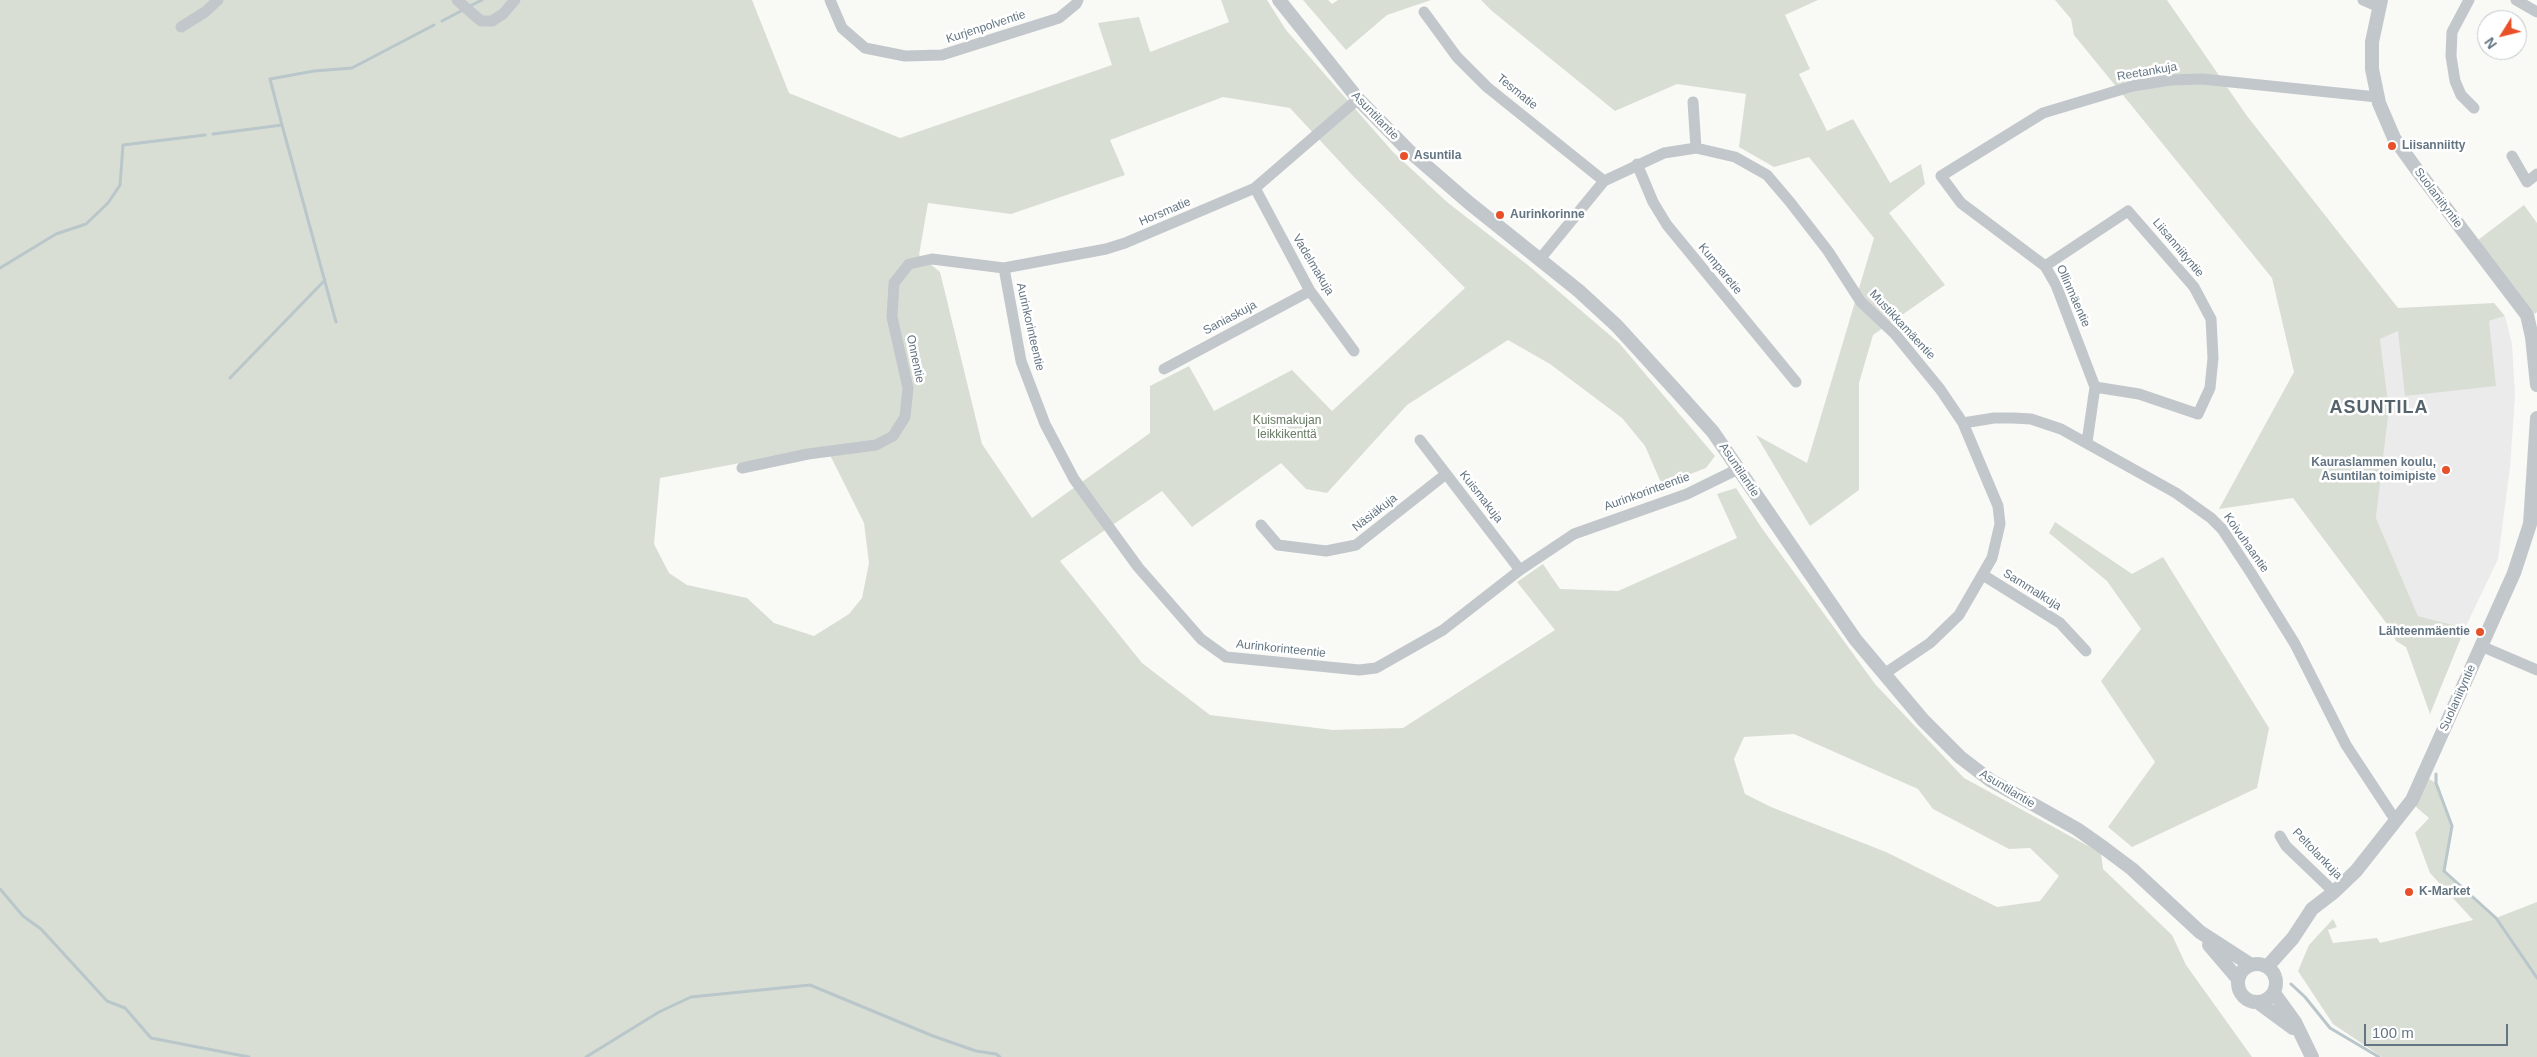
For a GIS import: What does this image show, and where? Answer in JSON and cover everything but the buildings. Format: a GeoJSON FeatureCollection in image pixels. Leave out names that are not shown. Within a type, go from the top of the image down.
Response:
{"type":"FeatureCollection","features":[{"type":"Feature","properties":{"kind":"street"},"geometry":{"type":"LineString","coordinates":[[181,27],[205,12],[218,0]]}},
{"type":"Feature","properties":{"kind":"street"},"geometry":{"type":"LineString","coordinates":[[458,0],[481,21],[492,21],[503,14],[515,0]]}},
{"type":"Feature","properties":{"kind":"street","name":"Kurjenpolventie"},"geometry":{"type":"LineString","coordinates":[[830,0],[842,28],[865,48],[905,56],[942,56],[1059,18],[1076,4],[1078,0]]}},
{"type":"Feature","properties":{"kind":"street","name":"Asuntilantie"},"geometry":{"type":"LineString","coordinates":[[1278,0],[1358,99],[1433,173],[1540,258],[1617,326],[1713,432],[1855,639],[1923,720],[1960,757],[1990,780],[2077,829],[2132,869],[2200,932],[2238,979]]}},
{"type":"Feature","properties":{"kind":"street"},"geometry":{"type":"LineString","coordinates":[[2363,0],[2380,3]]}},
{"type":"Feature","properties":{"kind":"street"},"geometry":{"type":"LineString","coordinates":[[2469,0],[2452,32],[2451,56],[2455,81],[2461,95],[2474,108]]}},
{"type":"Feature","properties":{"kind":"street"},"geometry":{"type":"LineString","coordinates":[[2516,0],[2537,12]]}},
{"type":"Feature","properties":{"kind":"street","name":"Suolaniityntie"},"geometry":{"type":"LineString","coordinates":[[2380,3],[2372,42],[2372,70],[2377,97],[2394,138],[2527,315],[2532,337],[2537,385]]}},
{"type":"Feature","properties":{"kind":"street","name":"Tesmatie"},"geometry":{"type":"LineString","coordinates":[[1424,12],[1457,58],[1487,87],[1604,181]]}},
{"type":"Feature","properties":{"kind":"street","name":"Reetankuja"},"geometry":{"type":"LineString","coordinates":[[1941,176],[2043,113],[2133,86],[2170,80],[2202,79],[2377,97]]}},
{"type":"Feature","properties":{"kind":"street","name":"Horsmatie"},"geometry":{"type":"LineString","coordinates":[[948,260],[1004,268],[1106,250],[1125,243],[1256,188],[1358,99]]}},
{"type":"Feature","properties":{"kind":"street"},"geometry":{"type":"LineString","coordinates":[[1694,102],[1696,148]]}},
{"type":"Feature","properties":{"kind":"street","name":"Mustikkamäentie"},"geometry":{"type":"LineString","coordinates":[[1540,258],[1604,181],[1664,153],[1696,148],[1735,156],[1767,175],[1828,252],[1861,302],[1895,334],[1923,367],[1963,423],[1998,506],[2000,524],[1998,539],[1983,576],[1959,615],[1930,644],[1884,674]]}},
{"type":"Feature","properties":{"kind":"street"},"geometry":{"type":"LineString","coordinates":[[2512,156],[2527,182],[2537,174]]}},
{"type":"Feature","properties":{"kind":"street","name":"Kumparetie"},"geometry":{"type":"LineString","coordinates":[[1637,164],[1653,202],[1667,225],[1796,382]]}},
{"type":"Feature","properties":{"kind":"street","name":"Ollinmäentie"},"geometry":{"type":"LineString","coordinates":[[1941,176],[1961,203],[2045,266],[2067,311],[2095,387],[2087,442]]}},
{"type":"Feature","properties":{"kind":"street","name":"Vadelmakuja"},"geometry":{"type":"LineString","coordinates":[[1256,188],[1310,291],[1354,351]]}},
{"type":"Feature","properties":{"kind":"street","name":"Liisanniityntie"},"geometry":{"type":"LineString","coordinates":[[2045,266],[2128,211],[2194,287],[2211,319],[2213,358],[2210,388],[2198,414],[2139,394],[2095,387]]}},
{"type":"Feature","properties":{"kind":"street","name":"Onnentie"},"geometry":{"type":"LineString","coordinates":[[742,468],[808,454],[876,445],[893,436],[905,416],[908,388],[892,317],[894,283],[908,264],[932,259],[948,260]]}},
{"type":"Feature","properties":{"kind":"street","name":"Aurinkorinteentie"},"geometry":{"type":"LineString","coordinates":[[1004,268],[1021,361],[1044,424],[1074,479],[1138,567],[1201,640],[1226,657],[1359,670],[1376,668],[1443,630],[1520,570],[1574,534],[1687,494],[1738,469]]}},
{"type":"Feature","properties":{"kind":"street","name":"Saniaskuja"},"geometry":{"type":"LineString","coordinates":[[1164,369],[1310,291]]}},
{"type":"Feature","properties":{"kind":"street","name":"Koivuhaantie"},"geometry":{"type":"LineString","coordinates":[[1963,423],[1994,418],[2031,419],[2060,429],[2087,442],[2200,508],[2222,529],[2295,644],[2346,746],[2396,821]]}},
{"type":"Feature","properties":{"kind":"street","name":"Suolaniityntie"},"geometry":{"type":"LineString","coordinates":[[2271,972],[2289,954],[2293,938],[2312,909],[2334,892],[2356,871],[2412,800],[2534,525],[2537,418]]}},
{"type":"Feature","properties":{"kind":"street","name":"Kuismakuja"},"geometry":{"type":"LineString","coordinates":[[1420,440],[1520,570]]}},
{"type":"Feature","properties":{"kind":"street","name":"Näsiäkuja"},"geometry":{"type":"LineString","coordinates":[[1261,525],[1278,545],[1326,551],[1356,545],[1446,474]]}},
{"type":"Feature","properties":{"kind":"street","name":"Sammalkuja"},"geometry":{"type":"LineString","coordinates":[[1983,576],[2060,623],[2086,651]]}},
{"type":"Feature","properties":{"kind":"street"},"geometry":{"type":"LineString","coordinates":[[2481,646],[2537,670]]}},
{"type":"Feature","properties":{"kind":"street","name":"Peltolankuja"},"geometry":{"type":"LineString","coordinates":[[2280,836],[2286,846],[2334,892]]}},
{"type":"Feature","properties":{"kind":"street","name":"Asuntilantie"},"geometry":{"type":"LineString","coordinates":[[2200,932],[2251,965]]}},
{"type":"Feature","properties":{"kind":"street"},"geometry":{"type":"LineString","coordinates":[[2300,1036],[2282,1017],[2259,1002],[2249,1001],[2241,994],[2238,979],[2243,970],[2251,965],[2271,972],[2276,985],[2274,994],[2294,1022],[2312,1057]]}},
{"type":"Feature","properties":{"kind":"street"},"geometry":{"type":"LineString","coordinates":[[2259,1002],[2274,994]]}},
{"type":"Feature","properties":{"kind":"shaded area","name":"Kauraslammen koulu, Asuntilan toimipiste"},"geometry":{"type":"Polygon","coordinates":[[[2505,316],[2512,344],[2515,396],[2510,467],[2498,559],[2465,628],[2418,616],[2376,518],[2389,409],[2380,339],[2398,331],[2489,321],[2505,316]]]}},
{"type":"Feature","properties":{"kind":"green space","name":"Kuismakujan leikkikenttä"},"geometry":{"type":"Polygon","coordinates":[[[0,0],[752,0],[789,93],[900,138],[1112,65],[1098,23],[1139,17],[1150,52],[1229,22],[1221,0],[1267,0],[1286,30],[1393,152],[1447,202],[1529,266],[1619,343],[1715,456],[1706,468],[1662,485],[1645,446],[1622,418],[1550,364],[1508,340],[1407,405],[1327,493],[1306,489],[1281,463],[1192,527],[1162,491],[1060,561],[1142,663],[1210,715],[1333,730],[1403,728],[1555,630],[1517,582],[1543,564],[1560,589],[1618,591],[1737,538],[1717,494],[1736,488],[1761,527],[1875,684],[1964,778],[2101,853],[2103,869],[2172,935],[2186,965],[2252,1057],[0,1057],[0,0]],[[1223,97],[1110,140],[1125,175],[1011,214],[928,203],[919,255],[940,272],[982,444],[1032,518],[1150,433],[1150,386],[1189,366],[1214,411],[1292,370],[1332,411],[1465,288],[1354,177],[1290,108],[1223,97]],[[826,447],[660,478],[654,544],[669,573],[687,585],[747,598],[774,623],[814,636],[849,614],[862,598],[869,563],[864,523],[826,447]],[[1794,734],[1744,737],[1734,759],[1745,794],[1771,807],[1886,852],[1997,907],[2040,901],[2059,876],[2030,848],[2009,849],[1933,809],[1918,789],[1794,734]]]}},
{"type":"Feature","properties":{"kind":"green space"},"geometry":{"type":"Polygon","coordinates":[[[1303,0],[1328,0],[1332,4],[1338,0],[1431,0],[1387,15],[1346,50],[1303,0]]]}},
{"type":"Feature","properties":{"kind":"green space"},"geometry":{"type":"Polygon","coordinates":[[[1481,0],[1818,0],[1785,15],[1810,69],[1799,74],[1827,131],[1853,119],[1890,183],[1921,164],[1925,184],[1889,213],[1945,285],[1873,335],[1859,383],[1859,490],[1810,526],[1756,435],[1807,463],[1874,238],[1809,157],[1774,167],[1739,147],[1746,94],[1677,84],[1615,111],[1481,0]]]}},
{"type":"Feature","properties":{"kind":"green space"},"geometry":{"type":"Polygon","coordinates":[[[2055,0],[2167,0],[2247,116],[2398,308],[2494,303],[2505,316],[2489,321],[2496,386],[2405,396],[2398,331],[2380,339],[2389,409],[2376,518],[2418,616],[2465,628],[2430,714],[2406,647],[2396,641],[2390,628],[2293,498],[2219,509],[2294,372],[2272,278],[2074,35],[2071,19],[2055,0]]]}},
{"type":"Feature","properties":{"kind":"green space"},"geometry":{"type":"Polygon","coordinates":[[[2524,205],[2537,223],[2537,312],[2535,314],[2478,240],[2524,205]]]}},
{"type":"Feature","properties":{"kind":"green space"},"geometry":{"type":"Polygon","coordinates":[[[2055,522],[2132,574],[2163,557],[2269,728],[2257,788],[2132,847],[2108,827],[2155,762],[2101,681],[2141,629],[2107,581],[2049,533],[2055,522]]]}},
{"type":"Feature","properties":{"kind":"green space"},"geometry":{"type":"Polygon","coordinates":[[[2429,779],[2436,783],[2452,826],[2444,871],[2496,918],[2537,902],[2537,1057],[2382,1057],[2333,1024],[2298,971],[2309,945],[2333,919],[2337,927],[2328,930],[2333,943],[2377,938],[2380,943],[2473,920],[2430,873],[2415,833],[2429,818],[2415,806],[2429,779]]]}},
{"type":"Feature","properties":{"kind":"waterway"},"geometry":{"type":"LineString","coordinates":[[470,6],[482,0]]}},
{"type":"Feature","properties":{"kind":"waterway"},"geometry":{"type":"LineString","coordinates":[[442,21],[461,11]]}},
{"type":"Feature","properties":{"kind":"waterway"},"geometry":{"type":"LineString","coordinates":[[213,134],[282,125],[270,79],[314,71],[352,68],[434,25]]}},
{"type":"Feature","properties":{"kind":"waterway"},"geometry":{"type":"LineString","coordinates":[[282,125],[336,322]]}},
{"type":"Feature","properties":{"kind":"waterway"},"geometry":{"type":"LineString","coordinates":[[0,268],[56,234],[86,224],[108,203],[120,185],[123,145],[205,135]]}},
{"type":"Feature","properties":{"kind":"waterway"},"geometry":{"type":"LineString","coordinates":[[230,378],[325,280]]}},
{"type":"Feature","properties":{"kind":"waterway"},"geometry":{"type":"LineString","coordinates":[[2436,774],[2436,783],[2452,826],[2444,871],[2496,918],[2537,978]]}},
{"type":"Feature","properties":{"kind":"waterway"},"geometry":{"type":"LineString","coordinates":[[0,889],[23,916],[41,929],[107,1001],[125,1008],[151,1038],[249,1057]]}},
{"type":"Feature","properties":{"kind":"waterway"},"geometry":{"type":"LineString","coordinates":[[2291,984],[2305,997],[2330,1028],[2379,1057]]}},
{"type":"Feature","properties":{"kind":"waterway"},"geometry":{"type":"LineString","coordinates":[[586,1057],[659,1012],[691,997],[810,985],[933,1036],[976,1051],[996,1054],[1000,1057]]}},
{"type":"Feature","properties":{"kind":"place","name":"Liisanniitty"},"geometry":{"type":"Point","coordinates":[2392,146]}},
{"type":"Feature","properties":{"kind":"place","name":"Asuntila"},"geometry":{"type":"Point","coordinates":[1404,156]}},
{"type":"Feature","properties":{"kind":"place","name":"Aurinkorinne"},"geometry":{"type":"Point","coordinates":[1500,215]}},
{"type":"Feature","properties":{"kind":"place","name":"Kauraslammen koulu, Asuntilan toimipiste"},"geometry":{"type":"Point","coordinates":[2446,470]}},
{"type":"Feature","properties":{"kind":"place","name":"Lähteenmäentie"},"geometry":{"type":"Point","coordinates":[2480,632]}},
{"type":"Feature","properties":{"kind":"place","name":"K-Market"},"geometry":{"type":"Point","coordinates":[2409,892]}},
{"type":"Feature","properties":{"kind":"district","name":"ASUNTILA"},"geometry":{"type":"Point","coordinates":[2379,408]}}]}
